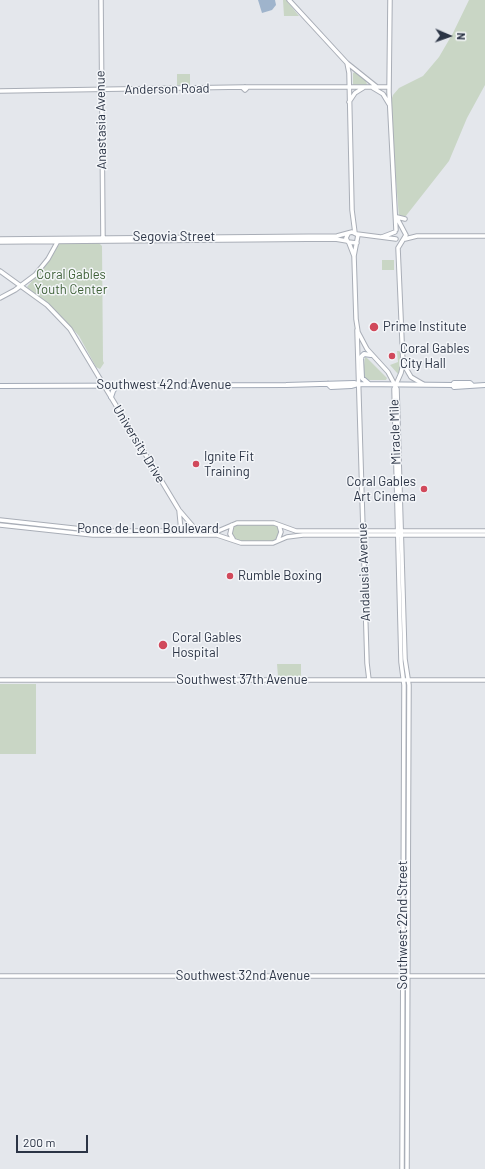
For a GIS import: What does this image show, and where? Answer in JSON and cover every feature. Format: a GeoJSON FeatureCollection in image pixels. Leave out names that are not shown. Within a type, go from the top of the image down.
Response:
{"type":"FeatureCollection","features":[{"type":"Feature","properties":{"kind":"main road"},"geometry":{"type":"LineString","coordinates":[[369,384],[362,378],[361,357],[364,354],[371,355]]}},
{"type":"Feature","properties":{"kind":"main road","name":"Southwest 42nd Avenue"},"geometry":{"type":"LineString","coordinates":[[0,386],[347,383],[453,385],[459,387],[470,387],[471,384]]}},
{"type":"Feature","properties":{"kind":"main road","name":"Southwest 42nd Avenue"},"geometry":{"type":"LineString","coordinates":[[453,385],[454,383],[485,385]]}},
{"type":"Feature","properties":{"kind":"main road"},"geometry":{"type":"LineString","coordinates":[[111,397],[113,391],[118,386]]}},
{"type":"Feature","properties":{"kind":"street","name":"Anastasia Avenue"},"geometry":{"type":"LineString","coordinates":[[101,0],[103,239]]}},
{"type":"Feature","properties":{"kind":"street"},"geometry":{"type":"LineString","coordinates":[[288,0],[347,63],[377,87]]}},
{"type":"Feature","properties":{"kind":"street"},"geometry":{"type":"LineString","coordinates":[[390,0],[389,88],[396,239]]}},
{"type":"Feature","properties":{"kind":"street"},"geometry":{"type":"LineString","coordinates":[[347,63],[349,70],[353,221],[357,242],[354,256],[356,319],[360,338],[371,355],[388,372],[395,384]]}},
{"type":"Feature","properties":{"kind":"street","name":"Anderson Road"},"geometry":{"type":"LineString","coordinates":[[0,91],[349,87],[389,88]]}},
{"type":"Feature","properties":{"kind":"street"},"geometry":{"type":"LineString","coordinates":[[349,102],[356,92],[366,87]]}},
{"type":"Feature","properties":{"kind":"street"},"geometry":{"type":"LineString","coordinates":[[372,87],[383,94],[390,105]]}},
{"type":"Feature","properties":{"kind":"street"},"geometry":{"type":"LineString","coordinates":[[396,217],[405,219]]}},
{"type":"Feature","properties":{"kind":"street"},"geometry":{"type":"LineString","coordinates":[[396,217],[406,232],[417,236]]}},
{"type":"Feature","properties":{"kind":"street"},"geometry":{"type":"LineString","coordinates":[[353,221],[348,242],[354,256]]}},
{"type":"Feature","properties":{"kind":"street"},"geometry":{"type":"LineString","coordinates":[[382,237],[402,228]]}},
{"type":"Feature","properties":{"kind":"street"},"geometry":{"type":"LineString","coordinates":[[395,384],[401,373],[403,364],[398,248],[406,232]]}},
{"type":"Feature","properties":{"kind":"street"},"geometry":{"type":"LineString","coordinates":[[356,233],[369,237],[403,240],[417,236],[485,236]]}},
{"type":"Feature","properties":{"kind":"street","name":"Segovia Street"},"geometry":{"type":"LineString","coordinates":[[0,240],[337,236],[356,233]]}},
{"type":"Feature","properties":{"kind":"street"},"geometry":{"type":"LineString","coordinates":[[357,242],[369,237]]}},
{"type":"Feature","properties":{"kind":"street","name":"Segovia Street"},"geometry":{"type":"LineString","coordinates":[[103,239],[340,239],[348,242],[357,242]]}},
{"type":"Feature","properties":{"kind":"street"},"geometry":{"type":"LineString","coordinates":[[0,298],[21,286],[41,267],[58,240]]}},
{"type":"Feature","properties":{"kind":"street","name":"University Drive"},"geometry":{"type":"LineString","coordinates":[[0,271],[47,305],[64,321],[98,375],[178,510],[197,531]]}},
{"type":"Feature","properties":{"kind":"street","name":"Andalusia Avenue"},"geometry":{"type":"LineString","coordinates":[[356,319],[369,680]]}},
{"type":"Feature","properties":{"kind":"street"},"geometry":{"type":"LineString","coordinates":[[403,364],[411,377],[423,385]]}},
{"type":"Feature","properties":{"kind":"street"},"geometry":{"type":"LineString","coordinates":[[93,386],[97,381],[98,375]]}},
{"type":"Feature","properties":{"kind":"street","name":"Miracle Mile"},"geometry":{"type":"LineString","coordinates":[[395,384],[394,393],[399,532],[405,661],[409,680]]}},
{"type":"Feature","properties":{"kind":"street"},"geometry":{"type":"LineString","coordinates":[[178,510],[181,518],[181,531]]}},
{"type":"Feature","properties":{"kind":"street","name":"Ponce de Leon Boulevard"},"geometry":{"type":"LineString","coordinates":[[0,520],[91,531],[219,531],[232,525],[242,523],[272,523],[296,531],[485,531]]}},
{"type":"Feature","properties":{"kind":"street","name":"Ponce de Leon Boulevard"},"geometry":{"type":"LineString","coordinates":[[0,525],[93,535],[216,535],[241,543],[273,543],[297,535],[363,532]]}},
{"type":"Feature","properties":{"kind":"street"},"geometry":{"type":"LineString","coordinates":[[232,525],[230,535],[234,541]]}},
{"type":"Feature","properties":{"kind":"street"},"geometry":{"type":"LineString","coordinates":[[278,525],[281,532],[278,541]]}},
{"type":"Feature","properties":{"kind":"street","name":"Miracle Mile"},"geometry":{"type":"LineString","coordinates":[[399,532],[402,666],[404,680]]}},
{"type":"Feature","properties":{"kind":"street","name":"Ponce de Leon Boulevard"},"geometry":{"type":"LineString","coordinates":[[399,532],[485,535]]}},
{"type":"Feature","properties":{"kind":"street","name":"Southwest 37th Avenue"},"geometry":{"type":"LineString","coordinates":[[0,680],[485,680]]}},
{"type":"Feature","properties":{"kind":"street","name":"Southwest 22nd Street"},"geometry":{"type":"LineString","coordinates":[[402,1169],[404,680]]}},
{"type":"Feature","properties":{"kind":"street","name":"Southwest 22nd Street"},"geometry":{"type":"LineString","coordinates":[[407,1169],[409,680]]}},
{"type":"Feature","properties":{"kind":"street"},"geometry":{"type":"LineString","coordinates":[[403,921],[408,922]]}},
{"type":"Feature","properties":{"kind":"street","name":"Southwest 32nd Avenue"},"geometry":{"type":"LineString","coordinates":[[0,976],[485,976]]}},
{"type":"Feature","properties":{"kind":"street"},"geometry":{"type":"LineString","coordinates":[[402,1110],[407,1110]]}},
{"type":"Feature","properties":{"kind":"green space"},"geometry":{"type":"Polygon","coordinates":[[[283,0],[286,0],[299,16],[284,16],[283,0]]]}},
{"type":"Feature","properties":{"kind":"green space"},"geometry":{"type":"Polygon","coordinates":[[[469,0],[485,0],[485,85],[467,118],[449,161],[405,217],[399,217],[391,101],[393,95],[399,88],[423,76],[439,57],[453,33],[469,0]]]}},
{"type":"Feature","properties":{"kind":"green space"},"geometry":{"type":"Polygon","coordinates":[[[355,72],[366,81],[367,85],[353,85],[353,73],[355,72]]]}},
{"type":"Feature","properties":{"kind":"green space"},"geometry":{"type":"Polygon","coordinates":[[[177,74],[190,74],[190,85],[177,85],[177,74]]]}},
{"type":"Feature","properties":{"kind":"green space","name":"Coral Gables Youth Center"},"geometry":{"type":"Polygon","coordinates":[[[60,243],[99,243],[102,246],[104,363],[100,369],[96,367],[79,336],[63,318],[27,287],[46,264],[60,243]]]}},
{"type":"Feature","properties":{"kind":"green space"},"geometry":{"type":"Polygon","coordinates":[[[382,260],[394,260],[394,270],[382,270],[382,260]]]}},
{"type":"Feature","properties":{"kind":"green space"},"geometry":{"type":"Polygon","coordinates":[[[397,351],[402,351],[401,369],[398,374],[390,365],[398,362],[397,351]]]}},
{"type":"Feature","properties":{"kind":"green space"},"geometry":{"type":"Polygon","coordinates":[[[365,356],[387,378],[386,380],[367,380],[363,376],[365,356]]]}},
{"type":"Feature","properties":{"kind":"green space"},"geometry":{"type":"Polygon","coordinates":[[[239,524],[276,525],[280,531],[278,538],[272,542],[239,542],[234,539],[231,533],[234,527],[239,524]]]}},
{"type":"Feature","properties":{"kind":"green space"},"geometry":{"type":"Polygon","coordinates":[[[277,664],[301,664],[301,676],[278,676],[277,664]]]}},
{"type":"Feature","properties":{"kind":"green space"},"geometry":{"type":"Polygon","coordinates":[[[0,684],[36,684],[36,754],[0,754],[0,684]]]}},
{"type":"Feature","properties":{"kind":"water"},"geometry":{"type":"Polygon","coordinates":[[[258,0],[275,0],[276,5],[272,10],[262,13],[258,0]]]}},
{"type":"Feature","properties":{"kind":"place","name":"Prime Institute"},"geometry":{"type":"Point","coordinates":[374,327]}},
{"type":"Feature","properties":{"kind":"place","name":"Coral Gables City Hall"},"geometry":{"type":"Point","coordinates":[392,356]}},
{"type":"Feature","properties":{"kind":"place","name":"Ignite Fit Training"},"geometry":{"type":"Point","coordinates":[196,464]}},
{"type":"Feature","properties":{"kind":"place","name":"Coral Gables Art Cinema"},"geometry":{"type":"Point","coordinates":[424,489]}},
{"type":"Feature","properties":{"kind":"place","name":"Rumble Boxing"},"geometry":{"type":"Point","coordinates":[230,576]}},
{"type":"Feature","properties":{"kind":"place","name":"Coral Gables Hospital"},"geometry":{"type":"Point","coordinates":[163,645]}}]}
